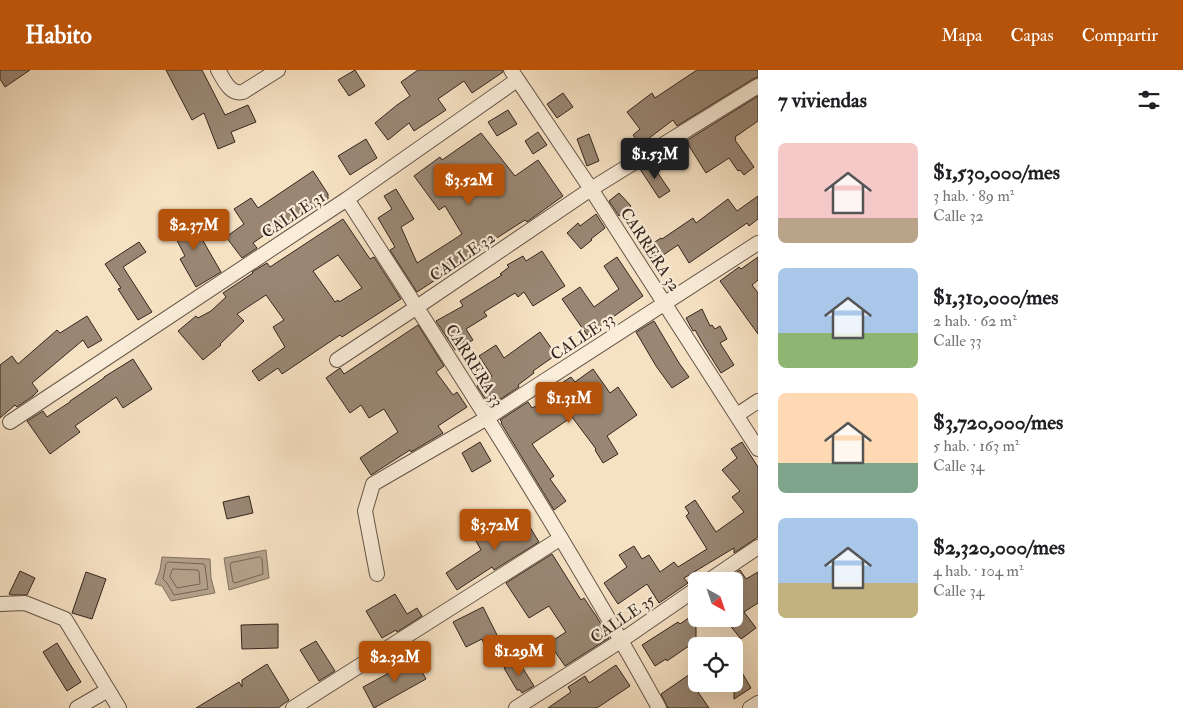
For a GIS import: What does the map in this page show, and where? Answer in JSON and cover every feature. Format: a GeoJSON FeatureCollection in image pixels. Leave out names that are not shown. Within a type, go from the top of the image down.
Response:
{"type":"FeatureCollection","features":[{"type":"Feature","properties":{"kind":"street"},"geometry":{"type":"LineString","coordinates":[[218,70],[231,89],[239,93],[278,70]]}},
{"type":"Feature","properties":{"kind":"street","name":"CARRERA 32"},"geometry":{"type":"LineString","coordinates":[[514,75],[591,189],[758,449]]}},
{"type":"Feature","properties":{"kind":"street","name":"CALLE 31"},"geometry":{"type":"LineString","coordinates":[[10,422],[347,199],[514,75]]}},
{"type":"Feature","properties":{"kind":"street","name":"CALLE 32"},"geometry":{"type":"LineString","coordinates":[[338,360],[591,189],[758,86]]}},
{"type":"Feature","properties":{"kind":"street","name":"CARRERA 33"},"geometry":{"type":"LineString","coordinates":[[347,199],[488,418],[622,640],[659,708]]}},
{"type":"Feature","properties":{"kind":"street","name":"CALLE 33"},"geometry":{"type":"LineString","coordinates":[[377,574],[365,512],[373,484],[488,418],[758,243]]}},
{"type":"Feature","properties":{"kind":"street"},"geometry":{"type":"LineString","coordinates":[[737,415],[758,401]]}},
{"type":"Feature","properties":{"kind":"street"},"geometry":{"type":"LineString","coordinates":[[293,708],[561,538]]}},
{"type":"Feature","properties":{"kind":"street"},"geometry":{"type":"LineString","coordinates":[[721,572],[758,547]]}},
{"type":"Feature","properties":{"kind":"street","name":"CALLE 35"},"geometry":{"type":"LineString","coordinates":[[516,708],[622,640],[688,595]]}},
{"type":"Feature","properties":{"kind":"street"},"geometry":{"type":"LineString","coordinates":[[0,604],[25,603],[65,619],[119,708]]}},
{"type":"Feature","properties":{"kind":"street"},"geometry":{"type":"LineString","coordinates":[[77,708],[108,690]]}},
{"type":"Feature","properties":{"kind":"street"},"geometry":{"type":"LineString","coordinates":[[750,708],[758,703]]}},
{"type":"Feature","properties":{"kind":"water"},"geometry":{"type":"Polygon","coordinates":[[[266,550],[269,578],[229,590],[224,558],[266,550]]]}},
{"type":"Feature","properties":{"kind":"water"},"geometry":{"type":"Polygon","coordinates":[[[162,557],[210,559],[211,578],[215,593],[171,601],[162,586],[155,584],[162,557]]]}},
{"type":"Feature","properties":{"kind":"building"},"geometry":{"type":"Polygon","coordinates":[[[0,70],[30,70],[5,87],[0,79],[0,70]]]}},
{"type":"Feature","properties":{"kind":"building"},"geometry":{"type":"Polygon","coordinates":[[[166,70],[202,70],[225,115],[248,105],[256,122],[231,132],[235,142],[218,149],[204,113],[192,120],[166,70]]]}},
{"type":"Feature","properties":{"kind":"building"},"geometry":{"type":"Polygon","coordinates":[[[355,70],[365,86],[349,96],[338,80],[355,70]]]}},
{"type":"Feature","properties":{"kind":"building"},"geometry":{"type":"Polygon","coordinates":[[[418,70],[502,70],[503,72],[472,93],[464,81],[438,99],[446,110],[414,131],[409,123],[388,140],[375,123],[410,96],[401,82],[418,70]]]}},
{"type":"Feature","properties":{"kind":"building"},"geometry":{"type":"Polygon","coordinates":[[[697,70],[758,70],[758,77],[677,126],[673,120],[640,145],[633,135],[640,129],[627,112],[652,93],[655,98],[697,70]]]}},
{"type":"Feature","properties":{"kind":"building"},"geometry":{"type":"Polygon","coordinates":[[[563,93],[573,107],[557,118],[547,104],[563,93]]]}},
{"type":"Feature","properties":{"kind":"building"},"geometry":{"type":"Polygon","coordinates":[[[758,96],[758,121],[735,137],[735,140],[754,167],[744,175],[740,170],[738,171],[729,158],[706,173],[686,141],[758,96]]]}},
{"type":"Feature","properties":{"kind":"building"},"geometry":{"type":"Polygon","coordinates":[[[508,110],[517,124],[497,136],[488,122],[508,110]]]}},
{"type":"Feature","properties":{"kind":"building"},"geometry":{"type":"Polygon","coordinates":[[[538,132],[547,145],[533,154],[525,141],[538,132]]]}},
{"type":"Feature","properties":{"kind":"building"},"geometry":{"type":"Polygon","coordinates":[[[481,133],[515,176],[538,160],[563,196],[527,222],[525,220],[451,267],[452,269],[417,292],[390,250],[395,247],[378,218],[392,209],[384,196],[396,189],[414,219],[401,227],[417,263],[462,234],[445,206],[439,210],[414,176],[440,157],[442,160],[481,133]]]}},
{"type":"Feature","properties":{"kind":"building"},"geometry":{"type":"Polygon","coordinates":[[[589,134],[599,161],[587,166],[577,139],[589,134]]]}},
{"type":"Feature","properties":{"kind":"building"},"geometry":{"type":"Polygon","coordinates":[[[366,139],[377,158],[350,175],[338,156],[366,139]]]}},
{"type":"Feature","properties":{"kind":"building"},"geometry":{"type":"Polygon","coordinates":[[[651,163],[670,191],[659,198],[640,169],[651,163]]]}},
{"type":"Feature","properties":{"kind":"building"},"geometry":{"type":"Polygon","coordinates":[[[313,171],[328,194],[328,199],[286,226],[283,222],[253,243],[257,248],[242,258],[226,237],[244,224],[234,209],[251,198],[258,208],[313,171]]]}},
{"type":"Feature","properties":{"kind":"building"},"geometry":{"type":"Polygon","coordinates":[[[619,193],[631,206],[619,216],[609,201],[619,193]]]}},
{"type":"Feature","properties":{"kind":"building"},"geometry":{"type":"Polygon","coordinates":[[[758,196],[758,219],[749,226],[747,223],[689,263],[678,245],[653,262],[644,249],[693,218],[696,223],[728,199],[737,211],[758,196]]]}},
{"type":"Feature","properties":{"kind":"building"},"geometry":{"type":"Polygon","coordinates":[[[187,213],[221,272],[196,287],[180,259],[185,256],[168,223],[187,213]]]}},
{"type":"Feature","properties":{"kind":"building"},"geometry":{"type":"Polygon","coordinates":[[[596,214],[605,228],[581,249],[567,233],[578,223],[580,226],[596,214]]]}},
{"type":"Feature","properties":{"kind":"building"},"geometry":{"type":"Polygon","coordinates":[[[343,219],[370,259],[374,257],[401,299],[342,337],[340,335],[282,374],[278,368],[259,381],[252,371],[285,347],[273,327],[284,320],[266,295],[237,314],[244,321],[221,345],[203,360],[178,331],[196,316],[198,318],[211,311],[226,297],[223,293],[252,272],[267,263],[270,267],[343,219]],[[338,255],[313,271],[335,302],[338,300],[339,302],[362,288],[338,255]]]}},
{"type":"Feature","properties":{"kind":"building"},"geometry":{"type":"Polygon","coordinates":[[[139,242],[146,252],[123,267],[152,312],[138,320],[118,289],[121,288],[105,264],[139,242]]]}},
{"type":"Feature","properties":{"kind":"building"},"geometry":{"type":"Polygon","coordinates":[[[542,251],[565,286],[533,306],[524,292],[518,297],[515,293],[484,312],[487,316],[466,329],[473,340],[455,350],[436,321],[463,306],[460,301],[502,275],[500,274],[509,267],[507,265],[523,256],[526,261],[542,251]]]}},
{"type":"Feature","properties":{"kind":"building"},"geometry":{"type":"Polygon","coordinates":[[[617,257],[643,296],[587,335],[562,299],[580,287],[594,307],[619,289],[604,266],[617,257]]]}},
{"type":"Feature","properties":{"kind":"building"},"geometry":{"type":"Polygon","coordinates":[[[758,257],[758,280],[752,285],[758,293],[758,334],[720,281],[739,267],[741,269],[758,257]]]}},
{"type":"Feature","properties":{"kind":"building"},"geometry":{"type":"Polygon","coordinates":[[[702,309],[710,326],[712,325],[715,329],[720,326],[727,339],[720,343],[734,365],[721,373],[686,318],[702,309]]]}},
{"type":"Feature","properties":{"kind":"building"},"geometry":{"type":"Polygon","coordinates":[[[87,316],[102,340],[88,348],[83,340],[32,383],[38,391],[33,396],[17,407],[15,405],[0,418],[0,365],[12,356],[18,364],[57,330],[60,333],[87,316]]]}},
{"type":"Feature","properties":{"kind":"building"},"geometry":{"type":"Polygon","coordinates":[[[654,321],[689,377],[672,388],[656,366],[636,332],[654,321]]]}},
{"type":"Feature","properties":{"kind":"building"},"geometry":{"type":"Polygon","coordinates":[[[418,325],[444,366],[436,372],[453,395],[457,392],[467,407],[438,426],[443,433],[411,452],[410,450],[371,475],[360,458],[398,432],[384,409],[369,418],[361,405],[350,413],[326,378],[340,368],[344,374],[418,325]]]}},
{"type":"Feature","properties":{"kind":"building"},"geometry":{"type":"Polygon","coordinates":[[[540,332],[556,355],[533,371],[534,373],[518,385],[519,387],[490,406],[477,386],[492,376],[479,356],[496,345],[504,358],[540,332]]]}},
{"type":"Feature","properties":{"kind":"building"},"geometry":{"type":"Polygon","coordinates":[[[133,359],[152,389],[123,408],[116,397],[75,426],[80,432],[50,454],[27,421],[43,411],[47,417],[133,359]]]}},
{"type":"Feature","properties":{"kind":"building"},"geometry":{"type":"Polygon","coordinates":[[[593,369],[610,393],[618,387],[637,415],[607,436],[618,454],[603,463],[596,449],[572,417],[532,444],[554,476],[550,479],[566,501],[554,510],[500,420],[528,402],[532,408],[561,393],[557,386],[571,377],[575,382],[593,369]]]}},
{"type":"Feature","properties":{"kind":"building"},"geometry":{"type":"Polygon","coordinates":[[[480,442],[491,461],[472,472],[462,453],[480,442]]]}},
{"type":"Feature","properties":{"kind":"building"},"geometry":{"type":"Polygon","coordinates":[[[742,442],[758,467],[758,537],[734,553],[734,548],[694,572],[688,572],[688,576],[684,578],[688,583],[659,603],[647,584],[618,604],[604,583],[627,567],[619,555],[634,546],[642,559],[649,555],[660,572],[674,562],[678,567],[707,549],[686,516],[689,513],[685,507],[695,500],[716,532],[744,512],[732,497],[740,491],[722,470],[737,458],[731,449],[742,442]]]}},
{"type":"Feature","properties":{"kind":"building"},"geometry":{"type":"Polygon","coordinates":[[[249,496],[253,513],[227,519],[223,502],[249,496]]]}},
{"type":"Feature","properties":{"kind":"building"},"geometry":{"type":"Polygon","coordinates":[[[522,514],[539,542],[494,570],[492,567],[457,590],[446,573],[481,550],[476,541],[522,514]]]}},
{"type":"Feature","properties":{"kind":"building"},"geometry":{"type":"Polygon","coordinates":[[[552,554],[581,600],[584,598],[595,614],[609,638],[565,666],[549,643],[566,632],[549,606],[529,618],[506,583],[552,554]]]}},
{"type":"Feature","properties":{"kind":"building"},"geometry":{"type":"Polygon","coordinates":[[[20,571],[35,578],[27,595],[9,594],[20,571]]]}},
{"type":"Feature","properties":{"kind":"building"},"geometry":{"type":"Polygon","coordinates":[[[86,572],[106,579],[92,619],[72,613],[86,572]]]}},
{"type":"Feature","properties":{"kind":"building"},"geometry":{"type":"Polygon","coordinates":[[[758,572],[758,603],[744,612],[756,628],[743,638],[739,637],[732,628],[743,627],[743,574],[746,579],[758,572]]]}},
{"type":"Feature","properties":{"kind":"building"},"geometry":{"type":"Polygon","coordinates":[[[395,594],[407,614],[417,608],[422,616],[397,632],[396,630],[382,638],[366,611],[395,594]]]}},
{"type":"Feature","properties":{"kind":"building"},"geometry":{"type":"Polygon","coordinates":[[[483,607],[498,637],[484,644],[482,639],[466,647],[453,622],[483,607]]]}},
{"type":"Feature","properties":{"kind":"building"},"geometry":{"type":"Polygon","coordinates":[[[688,618],[688,628],[696,628],[696,637],[688,637],[688,647],[667,661],[666,659],[655,666],[642,645],[678,622],[680,624],[688,618]]]}},
{"type":"Feature","properties":{"kind":"building"},"geometry":{"type":"Polygon","coordinates":[[[278,624],[278,648],[242,649],[241,625],[278,624]]]}},
{"type":"Feature","properties":{"kind":"building"},"geometry":{"type":"Polygon","coordinates":[[[316,641],[335,671],[319,681],[300,650],[316,641]]]}},
{"type":"Feature","properties":{"kind":"building"},"geometry":{"type":"Polygon","coordinates":[[[57,643],[81,682],[67,691],[43,652],[57,643]]]}},
{"type":"Feature","properties":{"kind":"building"},"geometry":{"type":"Polygon","coordinates":[[[414,657],[426,679],[374,708],[363,687],[402,666],[401,664],[414,657]]]}},
{"type":"Feature","properties":{"kind":"building"},"geometry":{"type":"Polygon","coordinates":[[[517,659],[534,686],[522,693],[520,690],[517,690],[504,668],[517,659]]]}},
{"type":"Feature","properties":{"kind":"building"},"geometry":{"type":"Polygon","coordinates":[[[267,664],[289,700],[278,708],[196,708],[239,682],[242,687],[242,680],[267,664]]]}},
{"type":"Feature","properties":{"kind":"building"},"geometry":{"type":"Polygon","coordinates":[[[616,665],[630,686],[597,708],[548,708],[571,692],[568,687],[585,676],[589,683],[616,665]]]}},
{"type":"Feature","properties":{"kind":"building"},"geometry":{"type":"Polygon","coordinates":[[[743,674],[751,688],[734,699],[734,692],[743,692],[743,674]]]}},
{"type":"Feature","properties":{"kind":"building"},"geometry":{"type":"Polygon","coordinates":[[[688,675],[688,692],[698,692],[709,708],[668,708],[661,694],[688,675]]]}}]}
